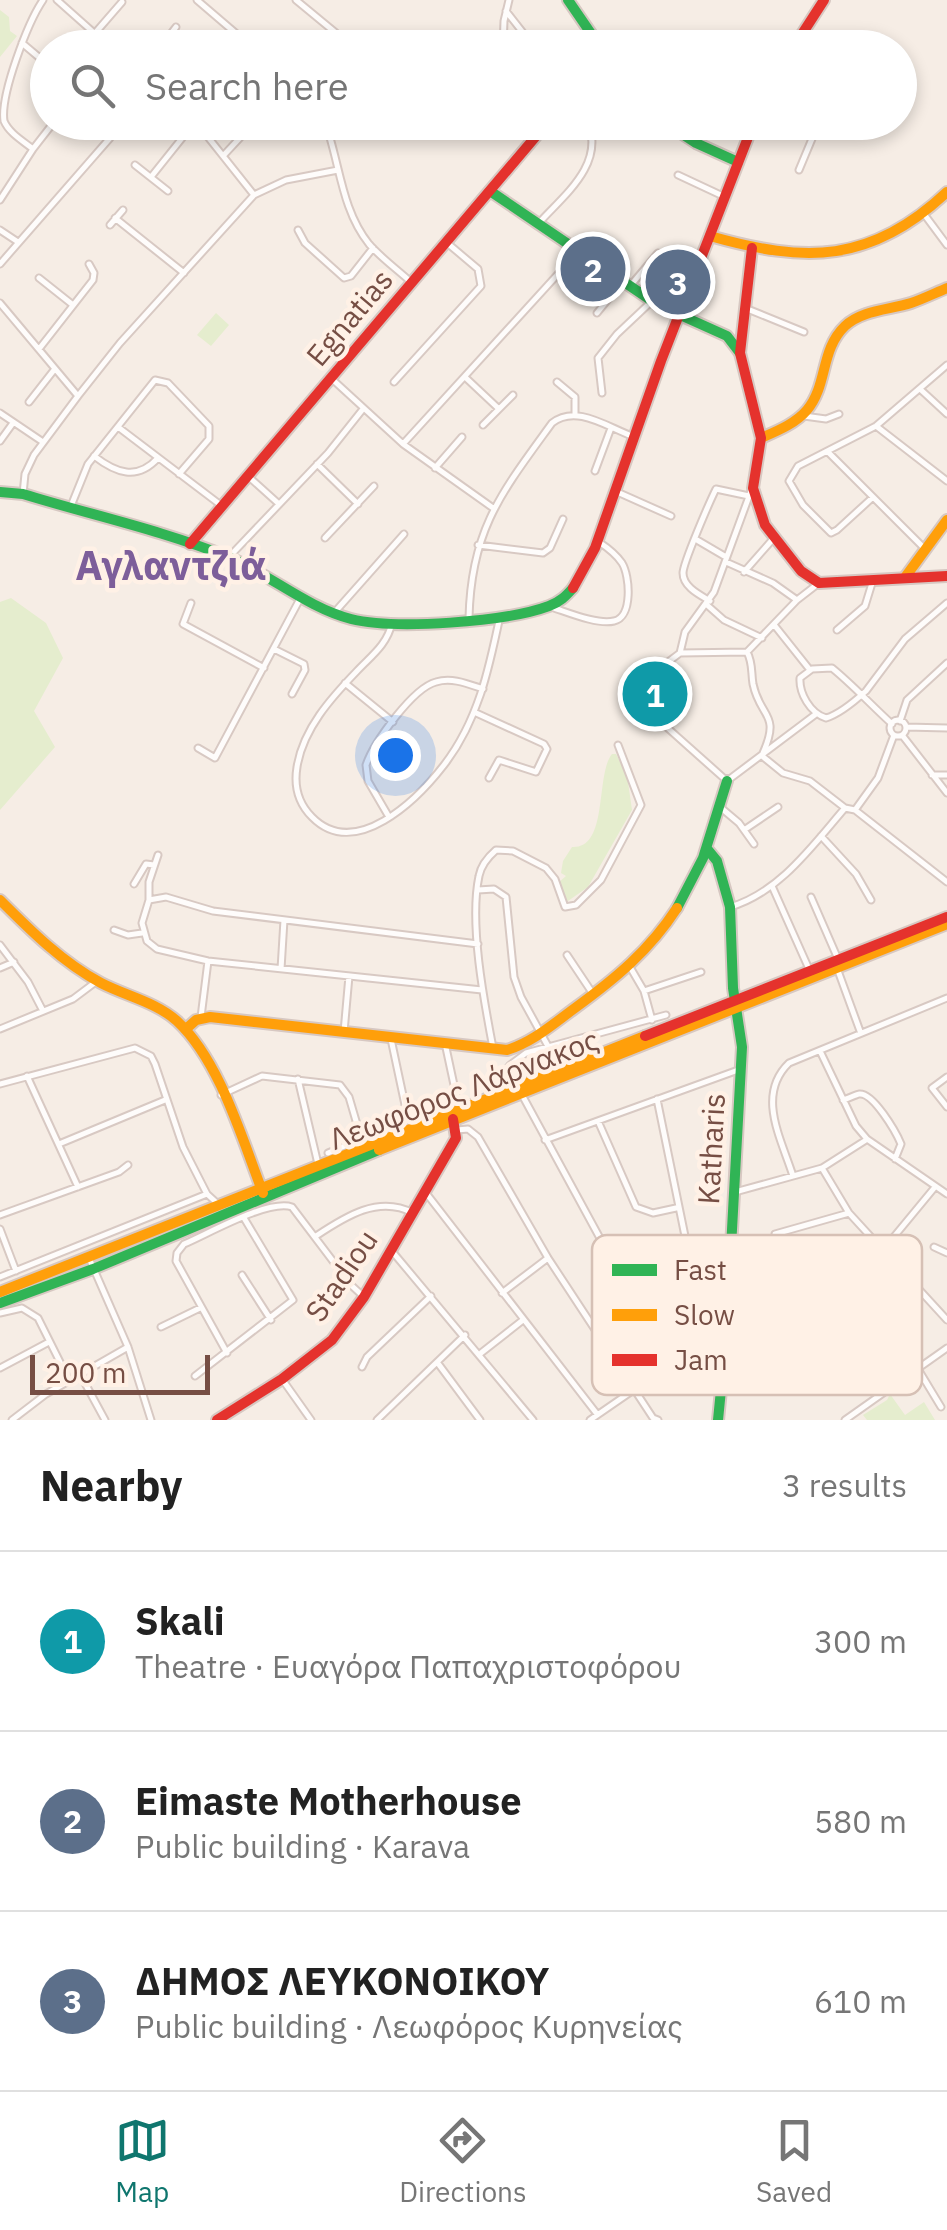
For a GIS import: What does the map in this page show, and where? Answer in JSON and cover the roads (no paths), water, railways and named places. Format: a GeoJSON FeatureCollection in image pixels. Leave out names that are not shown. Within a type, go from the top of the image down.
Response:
{"type":"FeatureCollection","features":[{"type":"Feature","properties":{"kind":"main road"},"geometry":{"type":"LineString","coordinates":[[568,0],[589,30]]}},
{"type":"Feature","properties":{"kind":"main road"},"geometry":{"type":"LineString","coordinates":[[803,30],[824,0]]}},
{"type":"Feature","properties":{"kind":"main road","name":"Egnatias"},"geometry":{"type":"LineString","coordinates":[[190,544],[531,140]]}},
{"type":"Feature","properties":{"kind":"main road"},"geometry":{"type":"LineString","coordinates":[[690,140],[738,162]]}},
{"type":"Feature","properties":{"kind":"main road"},"geometry":{"type":"LineString","coordinates":[[0,492],[23,494],[230,558],[334,613],[355,620],[392,623],[500,616],[551,608],[578,584],[597,540],[632,436],[747,140]]}},
{"type":"Feature","properties":{"kind":"main road"},"geometry":{"type":"LineString","coordinates":[[490,192],[652,301],[733,341],[740,353],[761,438],[751,492],[773,539],[801,571],[820,582],[947,576]]}},
{"type":"Feature","properties":{"kind":"main road"},"geometry":{"type":"LineString","coordinates":[[710,236],[792,255],[845,250],[889,235],[924,214],[947,192]]}},
{"type":"Feature","properties":{"kind":"main road"},"geometry":{"type":"LineString","coordinates":[[740,353],[752,248]]}},
{"type":"Feature","properties":{"kind":"main road"},"geometry":{"type":"LineString","coordinates":[[761,438],[804,416],[813,405],[830,346],[848,324],[857,317],[947,288]]}},
{"type":"Feature","properties":{"kind":"main road"},"geometry":{"type":"LineString","coordinates":[[719,331],[735,328],[744,314]]}},
{"type":"Feature","properties":{"kind":"main road"},"geometry":{"type":"LineString","coordinates":[[906,576],[947,520]]}},
{"type":"Feature","properties":{"kind":"main road"},"geometry":{"type":"LineString","coordinates":[[186,1029],[201,1018],[507,1050],[540,1035],[630,967],[673,912],[708,850],[717,806],[728,782]]}},
{"type":"Feature","properties":{"kind":"main road","name":"Katharis"},"geometry":{"type":"LineString","coordinates":[[708,850],[718,860],[730,907],[741,1069],[731,1235]]}},
{"type":"Feature","properties":{"kind":"main road"},"geometry":{"type":"LineString","coordinates":[[0,900],[50,949],[98,981],[172,1016],[186,1029],[221,1095],[263,1193]]}},
{"type":"Feature","properties":{"kind":"main road","name":"Λεωφόρος Λάρνακος"},"geometry":{"type":"LineString","coordinates":[[0,1292],[91,1263],[263,1193],[455,1125],[521,1093],[947,916]]}},
{"type":"Feature","properties":{"kind":"main road","name":"Λεωφόρος Λάρνακος"},"geometry":{"type":"LineString","coordinates":[[0,1303],[220,1205],[263,1193],[318,1164],[736,1004],[809,969],[838,963],[947,924]]}},
{"type":"Feature","properties":{"kind":"main road","name":"Stadiou"},"geometry":{"type":"LineString","coordinates":[[216,1420],[282,1379],[332,1340],[364,1297],[426,1193],[455,1125]]}},
{"type":"Feature","properties":{"kind":"main road","name":"Katharis"},"geometry":{"type":"LineString","coordinates":[[718,1420],[720,1395]]}},
{"type":"Feature","properties":{"kind":"street"},"geometry":{"type":"LineString","coordinates":[[33,148],[8,127],[2,112],[22,42],[42,0]]}},
{"type":"Feature","properties":{"kind":"street"},"geometry":{"type":"LineString","coordinates":[[57,0],[94,30]]}},
{"type":"Feature","properties":{"kind":"street"},"geometry":{"type":"LineString","coordinates":[[197,0],[231,30]]}},
{"type":"Feature","properties":{"kind":"street"},"geometry":{"type":"LineString","coordinates":[[296,0],[332,30]]}},
{"type":"Feature","properties":{"kind":"street"},"geometry":{"type":"LineString","coordinates":[[504,30],[509,0]]}},
{"type":"Feature","properties":{"kind":"street"},"geometry":{"type":"LineString","coordinates":[[98,30],[122,2]]}},
{"type":"Feature","properties":{"kind":"street"},"geometry":{"type":"LineString","coordinates":[[506,11],[521,30]]}},
{"type":"Feature","properties":{"kind":"street"},"geometry":{"type":"LineString","coordinates":[[22,42],[30,49]]}},
{"type":"Feature","properties":{"kind":"street"},"geometry":{"type":"LineString","coordinates":[[0,200],[39,140]]}},
{"type":"Feature","properties":{"kind":"street"},"geometry":{"type":"LineString","coordinates":[[0,264],[108,140]]}},
{"type":"Feature","properties":{"kind":"street"},"geometry":{"type":"LineString","coordinates":[[151,177],[181,140]]}},
{"type":"Feature","properties":{"kind":"street"},"geometry":{"type":"LineString","coordinates":[[210,140],[254,195]]}},
{"type":"Feature","properties":{"kind":"street"},"geometry":{"type":"LineString","coordinates":[[223,156],[238,140]]}},
{"type":"Feature","properties":{"kind":"street"},"geometry":{"type":"LineString","coordinates":[[330,140],[352,214],[373,248],[412,282]]}},
{"type":"Feature","properties":{"kind":"street"},"geometry":{"type":"LineString","coordinates":[[538,224],[588,167],[591,140]]}},
{"type":"Feature","properties":{"kind":"street"},"geometry":{"type":"LineString","coordinates":[[800,170],[812,140]]}},
{"type":"Feature","properties":{"kind":"street"},"geometry":{"type":"LineString","coordinates":[[135,166],[168,191]]}},
{"type":"Feature","properties":{"kind":"street"},"geometry":{"type":"LineString","coordinates":[[23,494],[25,474],[43,442],[78,396],[120,343],[254,195],[286,180],[338,170]]}},
{"type":"Feature","properties":{"kind":"street"},"geometry":{"type":"LineString","coordinates":[[678,175],[724,197]]}},
{"type":"Feature","properties":{"kind":"street"},"geometry":{"type":"LineString","coordinates":[[110,225],[122,210]]}},
{"type":"Feature","properties":{"kind":"street"},"geometry":{"type":"LineString","coordinates":[[924,214],[947,245]]}},
{"type":"Feature","properties":{"kind":"street"},"geometry":{"type":"LineString","coordinates":[[116,218],[184,273]]}},
{"type":"Feature","properties":{"kind":"street"},"geometry":{"type":"LineString","coordinates":[[0,230],[19,242]]}},
{"type":"Feature","properties":{"kind":"street"},"geometry":{"type":"LineString","coordinates":[[298,230],[305,244],[344,278],[373,248]]}},
{"type":"Feature","properties":{"kind":"street"},"geometry":{"type":"LineString","coordinates":[[394,382],[480,286],[482,276],[478,268],[446,242]]}},
{"type":"Feature","properties":{"kind":"street"},"geometry":{"type":"LineString","coordinates":[[403,444],[579,252]]}},
{"type":"Feature","properties":{"kind":"street"},"geometry":{"type":"LineString","coordinates":[[597,314],[658,253]]}},
{"type":"Feature","properties":{"kind":"street"},"geometry":{"type":"LineString","coordinates":[[39,349],[94,276],[89,264]]}},
{"type":"Feature","properties":{"kind":"street"},"geometry":{"type":"LineString","coordinates":[[38,278],[74,305]]}},
{"type":"Feature","properties":{"kind":"street"},"geometry":{"type":"LineString","coordinates":[[602,394],[598,358],[652,301]]}},
{"type":"Feature","properties":{"kind":"street"},"geometry":{"type":"LineString","coordinates":[[0,303],[78,396]]}},
{"type":"Feature","properties":{"kind":"street"},"geometry":{"type":"LineString","coordinates":[[744,314],[804,332]]}},
{"type":"Feature","properties":{"kind":"street"},"geometry":{"type":"LineString","coordinates":[[872,498],[834,532],[814,516],[789,481],[798,466],[876,426],[947,365]]}},
{"type":"Feature","properties":{"kind":"street"},"geometry":{"type":"LineString","coordinates":[[29,402],[54,370]]}},
{"type":"Feature","properties":{"kind":"street"},"geometry":{"type":"LineString","coordinates":[[466,378],[499,409]]}},
{"type":"Feature","properties":{"kind":"street"},"geometry":{"type":"LineString","coordinates":[[70,509],[94,456],[155,380],[168,383],[210,426],[210,440],[179,474]]}},
{"type":"Feature","properties":{"kind":"street"},"geometry":{"type":"LineString","coordinates":[[332,380],[403,444],[494,508]]}},
{"type":"Feature","properties":{"kind":"street"},"geometry":{"type":"LineString","coordinates":[[557,382],[575,398],[575,414]]}},
{"type":"Feature","properties":{"kind":"street"},"geometry":{"type":"LineString","coordinates":[[920,389],[947,414]]}},
{"type":"Feature","properties":{"kind":"street"},"geometry":{"type":"LineString","coordinates":[[483,426],[513,395]]}},
{"type":"Feature","properties":{"kind":"street"},"geometry":{"type":"LineString","coordinates":[[230,558],[318,464],[363,409]]}},
{"type":"Feature","properties":{"kind":"street"},"geometry":{"type":"LineString","coordinates":[[0,413],[43,442]]}},
{"type":"Feature","properties":{"kind":"street"},"geometry":{"type":"LineString","coordinates":[[470,618],[471,573],[478,545],[494,508],[552,423],[575,414],[632,436]]}},
{"type":"Feature","properties":{"kind":"street"},"geometry":{"type":"LineString","coordinates":[[804,416],[826,419],[839,414]]}},
{"type":"Feature","properties":{"kind":"street"},"geometry":{"type":"LineString","coordinates":[[0,441],[14,422]]}},
{"type":"Feature","properties":{"kind":"street"},"geometry":{"type":"LineString","coordinates":[[876,426],[947,480]]}},
{"type":"Feature","properties":{"kind":"street"},"geometry":{"type":"LineString","coordinates":[[118,427],[222,506]]}},
{"type":"Feature","properties":{"kind":"street"},"geometry":{"type":"LineString","coordinates":[[594,471],[611,428]]}},
{"type":"Feature","properties":{"kind":"street"},"geometry":{"type":"LineString","coordinates":[[435,468],[462,437]]}},
{"type":"Feature","properties":{"kind":"street"},"geometry":{"type":"LineString","coordinates":[[828,452],[925,549]]}},
{"type":"Feature","properties":{"kind":"street"},"geometry":{"type":"LineString","coordinates":[[94,456],[125,473],[144,469],[158,458]]}},
{"type":"Feature","properties":{"kind":"street"},"geometry":{"type":"LineString","coordinates":[[318,464],[358,504]]}},
{"type":"Feature","properties":{"kind":"street"},"geometry":{"type":"LineString","coordinates":[[249,476],[279,504]]}},
{"type":"Feature","properties":{"kind":"street"},"geometry":{"type":"LineString","coordinates":[[325,538],[374,486]]}},
{"type":"Feature","properties":{"kind":"street"},"geometry":{"type":"LineString","coordinates":[[612,490],[671,516]]}},
{"type":"Feature","properties":{"kind":"street"},"geometry":{"type":"LineString","coordinates":[[680,653],[685,632],[708,603],[751,492],[716,490],[684,570],[685,580],[692,590],[708,603],[724,620],[762,638]]}},
{"type":"Feature","properties":{"kind":"street"},"geometry":{"type":"LineString","coordinates":[[478,545],[544,553],[563,518]]}},
{"type":"Feature","properties":{"kind":"street"},"geometry":{"type":"LineString","coordinates":[[334,613],[404,534]]}},
{"type":"Feature","properties":{"kind":"street"},"geometry":{"type":"LineString","coordinates":[[744,572],[773,539]]}},
{"type":"Feature","properties":{"kind":"street"},"geometry":{"type":"LineString","coordinates":[[551,608],[605,621],[618,620],[626,606],[627,572],[616,555],[597,540]]}},
{"type":"Feature","properties":{"kind":"street"},"geometry":{"type":"LineString","coordinates":[[696,540],[797,600]]}},
{"type":"Feature","properties":{"kind":"street"},"geometry":{"type":"LineString","coordinates":[[837,630],[864,606],[873,580]]}},
{"type":"Feature","properties":{"kind":"street"},"geometry":{"type":"LineString","coordinates":[[668,662],[680,653],[748,652],[797,600],[820,582]]}},
{"type":"Feature","properties":{"kind":"street"},"geometry":{"type":"LineString","coordinates":[[198,748],[215,758],[302,596]]}},
{"type":"Feature","properties":{"kind":"street"},"geometry":{"type":"LineString","coordinates":[[192,603],[183,624],[264,668]]}},
{"type":"Feature","properties":{"kind":"street"},"geometry":{"type":"LineString","coordinates":[[816,714],[829,717],[861,696],[914,630],[947,603]]}},
{"type":"Feature","properties":{"kind":"street"},"geometry":{"type":"LineString","coordinates":[[392,623],[381,648],[345,683],[309,732],[297,768],[297,790],[312,818],[338,832],[362,830],[389,817],[444,764],[483,689],[500,616]]}},
{"type":"Feature","properties":{"kind":"street"},"geometry":{"type":"LineString","coordinates":[[774,625],[810,670]]}},
{"type":"Feature","properties":{"kind":"street"},"geometry":{"type":"LineString","coordinates":[[274,649],[304,664],[305,670],[292,694]]}},
{"type":"Feature","properties":{"kind":"street"},"geometry":{"type":"LineString","coordinates":[[748,652],[755,689],[772,728],[762,756]]}},
{"type":"Feature","properties":{"kind":"street"},"geometry":{"type":"LineString","coordinates":[[856,810],[878,778],[898,735],[909,696],[947,663]]}},
{"type":"Feature","properties":{"kind":"street"},"geometry":{"type":"LineString","coordinates":[[816,714],[799,680],[810,670],[834,669],[892,724],[947,728]]}},
{"type":"Feature","properties":{"kind":"street"},"geometry":{"type":"LineString","coordinates":[[389,817],[368,781],[366,765],[393,722],[417,694],[436,682],[460,682],[483,689]]}},
{"type":"Feature","properties":{"kind":"street"},"geometry":{"type":"LineString","coordinates":[[345,683],[393,722]]}},
{"type":"Feature","properties":{"kind":"street"},"geometry":{"type":"LineString","coordinates":[[685,692],[662,716],[662,723],[728,782],[816,714]]}},
{"type":"Feature","properties":{"kind":"street"},"geometry":{"type":"LineString","coordinates":[[474,712],[547,748],[536,772],[499,760],[489,778]]}},
{"type":"Feature","properties":{"kind":"street"},"geometry":{"type":"LineString","coordinates":[[892,724],[890,730],[947,793]]}},
{"type":"Feature","properties":{"kind":"street"},"geometry":{"type":"LineString","coordinates":[[492,1048],[478,944],[478,890],[484,863],[492,853],[502,849],[513,851],[546,868],[554,878],[564,907],[576,905],[592,890],[641,805],[618,744]]}},
{"type":"Feature","properties":{"kind":"street"},"geometry":{"type":"LineString","coordinates":[[762,756],[783,773],[810,781],[844,808],[856,810],[947,882]]}},
{"type":"Feature","properties":{"kind":"street"},"geometry":{"type":"LineString","coordinates":[[932,775],[947,774]]}},
{"type":"Feature","properties":{"kind":"street"},"geometry":{"type":"LineString","coordinates":[[717,806],[733,816],[754,844]]}},
{"type":"Feature","properties":{"kind":"street"},"geometry":{"type":"LineString","coordinates":[[744,830],[778,806]]}},
{"type":"Feature","properties":{"kind":"street"},"geometry":{"type":"LineString","coordinates":[[730,907],[772,886],[844,808]]}},
{"type":"Feature","properties":{"kind":"street"},"geometry":{"type":"LineString","coordinates":[[821,836],[856,874],[871,900]]}},
{"type":"Feature","properties":{"kind":"street"},"geometry":{"type":"LineString","coordinates":[[158,855],[142,923],[146,941],[157,948],[208,960],[482,990]]}},
{"type":"Feature","properties":{"kind":"street"},"geometry":{"type":"LineString","coordinates":[[134,884],[142,867],[154,865]]}},
{"type":"Feature","properties":{"kind":"street"},"geometry":{"type":"LineString","coordinates":[[772,886],[809,969]]}},
{"type":"Feature","properties":{"kind":"street"},"geometry":{"type":"LineString","coordinates":[[478,890],[494,889],[506,898],[512,969],[520,998],[548,1048]]}},
{"type":"Feature","properties":{"kind":"street"},"geometry":{"type":"LineString","coordinates":[[149,900],[166,897],[201,908],[478,944]]}},
{"type":"Feature","properties":{"kind":"street"},"geometry":{"type":"LineString","coordinates":[[811,897],[860,1032]]}},
{"type":"Feature","properties":{"kind":"street"},"geometry":{"type":"LineString","coordinates":[[281,969],[284,920]]}},
{"type":"Feature","properties":{"kind":"street"},"geometry":{"type":"LineString","coordinates":[[114,930],[128,935],[142,933]]}},
{"type":"Feature","properties":{"kind":"street"},"geometry":{"type":"LineString","coordinates":[[0,945],[43,1011]]}},
{"type":"Feature","properties":{"kind":"street"},"geometry":{"type":"LineString","coordinates":[[567,955],[593,994]]}},
{"type":"Feature","properties":{"kind":"street"},"geometry":{"type":"LineString","coordinates":[[201,1018],[208,960]]}},
{"type":"Feature","properties":{"kind":"street"},"geometry":{"type":"LineString","coordinates":[[0,968],[14,962]]}},
{"type":"Feature","properties":{"kind":"street"},"geometry":{"type":"LineString","coordinates":[[630,967],[644,991],[652,1020]]}},
{"type":"Feature","properties":{"kind":"street"},"geometry":{"type":"LineString","coordinates":[[644,991],[701,972]]}},
{"type":"Feature","properties":{"kind":"street"},"geometry":{"type":"LineString","coordinates":[[344,1032],[349,976]]}},
{"type":"Feature","properties":{"kind":"street"},"geometry":{"type":"LineString","coordinates":[[0,1029],[73,1000],[98,981]]}},
{"type":"Feature","properties":{"kind":"street"},"geometry":{"type":"LineString","coordinates":[[793,1176],[772,1104],[772,1088],[789,1063],[947,998]]}},
{"type":"Feature","properties":{"kind":"street"},"geometry":{"type":"LineString","coordinates":[[484,1099],[510,1064],[526,1053],[666,1016]]}},
{"type":"Feature","properties":{"kind":"street"},"geometry":{"type":"LineString","coordinates":[[390,1037],[408,1119]]}},
{"type":"Feature","properties":{"kind":"street"},"geometry":{"type":"LineString","coordinates":[[328,1152],[457,1099],[446,1043]]}},
{"type":"Feature","properties":{"kind":"street"},"geometry":{"type":"LineString","coordinates":[[0,1084],[136,1048],[144,1051],[155,1064],[165,1100],[207,1194],[220,1205]]}},
{"type":"Feature","properties":{"kind":"street"},"geometry":{"type":"LineString","coordinates":[[507,1050],[510,1064]]}},
{"type":"Feature","properties":{"kind":"street"},"geometry":{"type":"LineString","coordinates":[[820,1050],[866,1139],[947,1194]]}},
{"type":"Feature","properties":{"kind":"street"},"geometry":{"type":"LineString","coordinates":[[545,1140],[741,1069]]}},
{"type":"Feature","properties":{"kind":"street"},"geometry":{"type":"LineString","coordinates":[[27,1076],[78,1187]]}},
{"type":"Feature","properties":{"kind":"street"},"geometry":{"type":"LineString","coordinates":[[221,1095],[262,1076],[343,1086],[361,1138]]}},
{"type":"Feature","properties":{"kind":"street"},"geometry":{"type":"LineString","coordinates":[[947,1077],[932,1088],[947,1106]]}},
{"type":"Feature","properties":{"kind":"street"},"geometry":{"type":"LineString","coordinates":[[298,1080],[318,1164]]}},
{"type":"Feature","properties":{"kind":"street"},"geometry":{"type":"LineString","coordinates":[[521,1093],[598,1235]]}},
{"type":"Feature","properties":{"kind":"street"},"geometry":{"type":"LineString","coordinates":[[843,1100],[858,1094],[872,1101],[895,1130],[900,1144],[895,1159]]}},
{"type":"Feature","properties":{"kind":"street"},"geometry":{"type":"LineString","coordinates":[[657,1099],[684,1235]]}},
{"type":"Feature","properties":{"kind":"street"},"geometry":{"type":"LineString","coordinates":[[59,1144],[165,1100]]}},
{"type":"Feature","properties":{"kind":"street"},"geometry":{"type":"LineString","coordinates":[[598,1120],[636,1207],[653,1214],[676,1208]]}},
{"type":"Feature","properties":{"kind":"street"},"geometry":{"type":"LineString","coordinates":[[455,1125],[478,1138],[548,1258],[592,1324]]}},
{"type":"Feature","properties":{"kind":"street"},"geometry":{"type":"LineString","coordinates":[[735,1192],[822,1168],[866,1139]]}},
{"type":"Feature","properties":{"kind":"street"},"geometry":{"type":"LineString","coordinates":[[0,1216],[119,1172],[128,1165]]}},
{"type":"Feature","properties":{"kind":"street"},"geometry":{"type":"LineString","coordinates":[[822,1168],[849,1214],[868,1235]]}},
{"type":"Feature","properties":{"kind":"street"},"geometry":{"type":"LineString","coordinates":[[895,1235],[936,1187]]}},
{"type":"Feature","properties":{"kind":"street"},"geometry":{"type":"LineString","coordinates":[[426,1193],[598,1414]]}},
{"type":"Feature","properties":{"kind":"street"},"geometry":{"type":"LineString","coordinates":[[0,1277],[207,1194]]}},
{"type":"Feature","properties":{"kind":"street"},"geometry":{"type":"LineString","coordinates":[[227,1353],[176,1261],[177,1253],[184,1244],[244,1218],[286,1204],[299,1213],[350,1285],[364,1297]]}},
{"type":"Feature","properties":{"kind":"street"},"geometry":{"type":"LineString","coordinates":[[316,1236],[343,1219],[378,1206],[399,1205],[413,1212]]}},
{"type":"Feature","properties":{"kind":"street"},"geometry":{"type":"LineString","coordinates":[[775,1235],[849,1214]]}},
{"type":"Feature","properties":{"kind":"street"},"geometry":{"type":"LineString","coordinates":[[195,1376],[290,1304],[292,1295],[244,1218]]}},
{"type":"Feature","properties":{"kind":"street"},"geometry":{"type":"LineString","coordinates":[[0,1229],[16,1272]]}},
{"type":"Feature","properties":{"kind":"street"},"geometry":{"type":"LineString","coordinates":[[934,1247],[947,1252]]}},
{"type":"Feature","properties":{"kind":"street"},"geometry":{"type":"LineString","coordinates":[[390,1249],[533,1420]]}},
{"type":"Feature","properties":{"kind":"street"},"geometry":{"type":"LineString","coordinates":[[502,1293],[548,1258]]}},
{"type":"Feature","properties":{"kind":"street"},"geometry":{"type":"LineString","coordinates":[[91,1263],[128,1348],[151,1419]]}},
{"type":"Feature","properties":{"kind":"street"},"geometry":{"type":"LineString","coordinates":[[242,1276],[271,1320]]}},
{"type":"Feature","properties":{"kind":"street"},"geometry":{"type":"LineString","coordinates":[[922,1293],[947,1320]]}},
{"type":"Feature","properties":{"kind":"street"},"geometry":{"type":"LineString","coordinates":[[362,1367],[366,1357],[430,1296]]}},
{"type":"Feature","properties":{"kind":"street"},"geometry":{"type":"LineString","coordinates":[[0,1313],[12,1308],[28,1310],[38,1318],[69,1380]]}},
{"type":"Feature","properties":{"kind":"street"},"geometry":{"type":"LineString","coordinates":[[161,1327],[200,1308]]}},
{"type":"Feature","properties":{"kind":"street"},"geometry":{"type":"LineString","coordinates":[[481,1354],[523,1320]]}},
{"type":"Feature","properties":{"kind":"street"},"geometry":{"type":"LineString","coordinates":[[377,1420],[465,1336]]}},
{"type":"Feature","properties":{"kind":"street"},"geometry":{"type":"LineString","coordinates":[[0,1368],[49,1342]]}},
{"type":"Feature","properties":{"kind":"street"},"geometry":{"type":"LineString","coordinates":[[12,1420],[69,1380],[128,1348]]}},
{"type":"Feature","properties":{"kind":"street"},"geometry":{"type":"LineString","coordinates":[[922,1366],[947,1348]]}},
{"type":"Feature","properties":{"kind":"street"},"geometry":{"type":"LineString","coordinates":[[437,1362],[480,1420]]}},
{"type":"Feature","properties":{"kind":"street"},"geometry":{"type":"LineString","coordinates":[[80,1374],[106,1420]]}},
{"type":"Feature","properties":{"kind":"street"},"geometry":{"type":"LineString","coordinates":[[922,1376],[941,1407]]}},
{"type":"Feature","properties":{"kind":"street"},"geometry":{"type":"LineString","coordinates":[[282,1379],[311,1420]]}},
{"type":"Feature","properties":{"kind":"street"},"geometry":{"type":"LineString","coordinates":[[590,1420],[625,1395]]}},
{"type":"Feature","properties":{"kind":"street"},"geometry":{"type":"LineString","coordinates":[[639,1395],[658,1420]]}},
{"type":"Feature","properties":{"kind":"street"},"geometry":{"type":"LineString","coordinates":[[846,1420],[881,1395]]}},
{"type":"Feature","properties":{"kind":"place","name":"Eimaste Motherhouse"},"geometry":{"type":"Point","coordinates":[593,269]}},
{"type":"Feature","properties":{"kind":"place","name":"ΔΗΜΟΣ ΛΕΥΚΟΝΟΙΚΟΥ"},"geometry":{"type":"Point","coordinates":[678,282]}},
{"type":"Feature","properties":{"kind":"place","name":"Skali"},"geometry":{"type":"Point","coordinates":[655,694]}},
{"type":"Feature","properties":{"kind":"district","name":"Αγλαντζιά"},"geometry":{"type":"Point","coordinates":[171,566]}}]}
